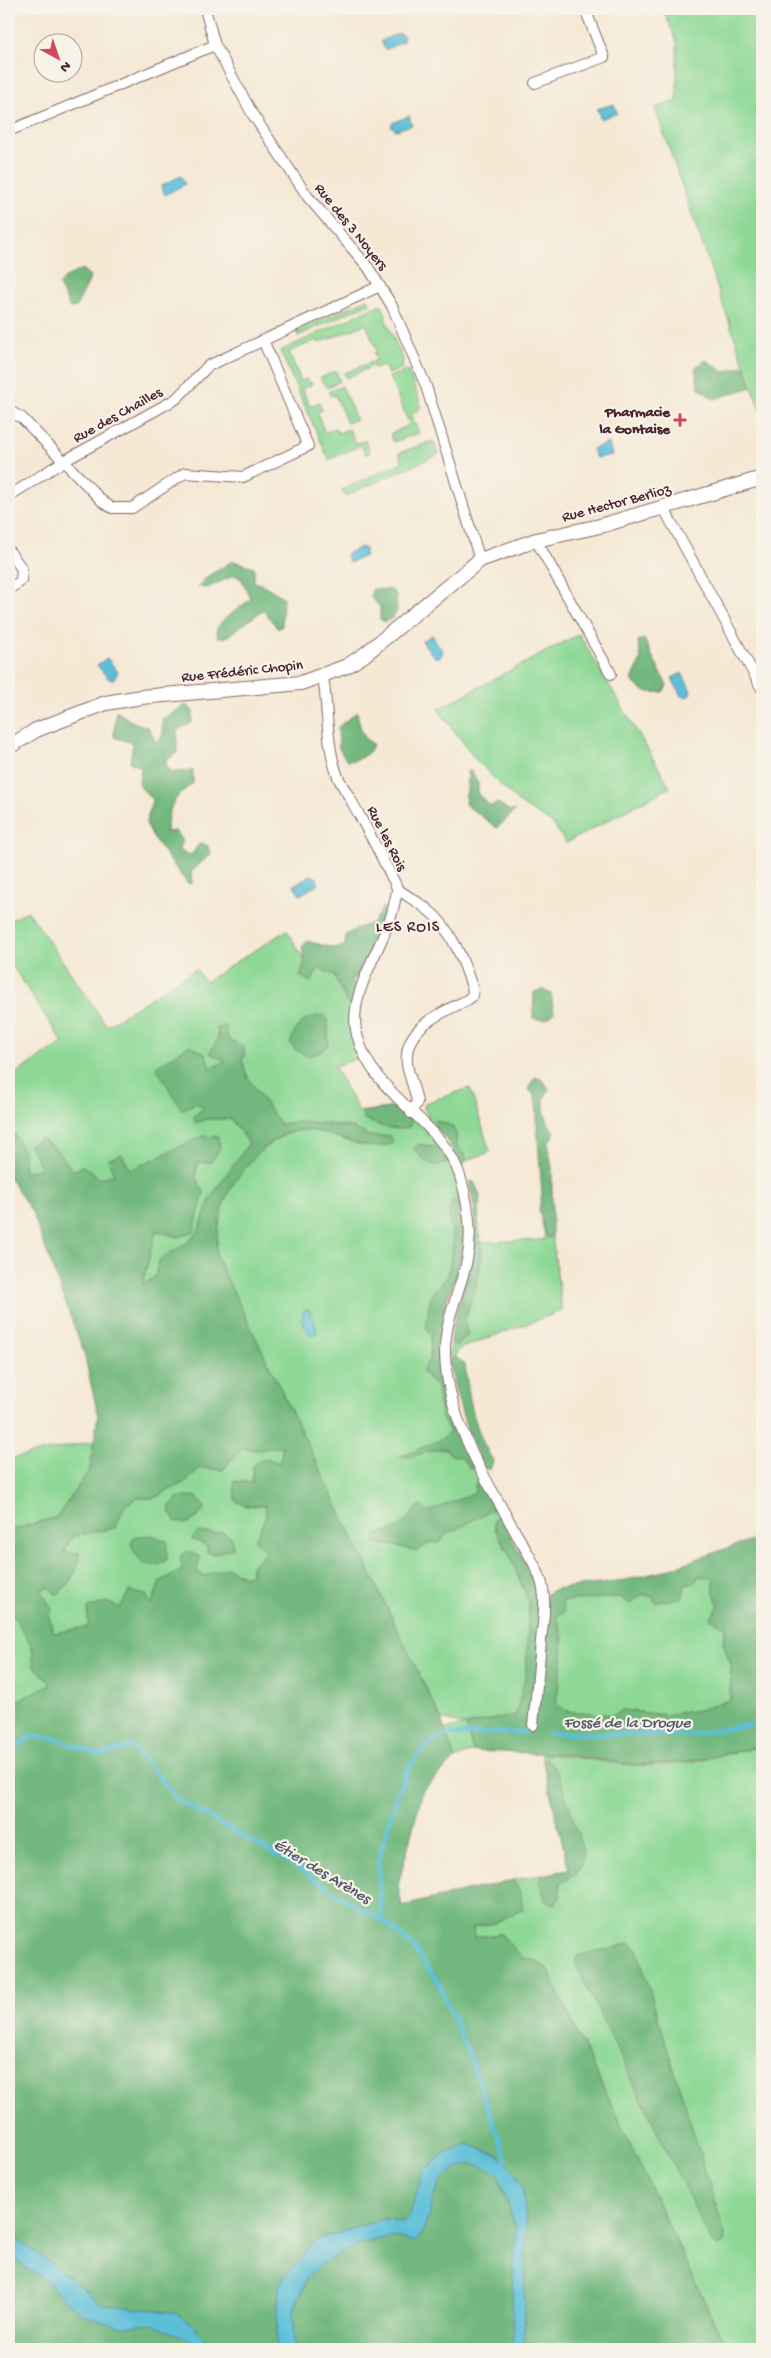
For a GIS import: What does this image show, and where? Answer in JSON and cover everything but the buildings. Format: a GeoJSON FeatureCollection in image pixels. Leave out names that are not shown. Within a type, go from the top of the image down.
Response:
{"type":"FeatureCollection","features":[{"type":"Feature","properties":{"kind":"street","name":"Rue des 3 Noyers"},"geometry":{"type":"LineString","coordinates":[[205,9],[215,45],[253,115],[308,197],[368,267],[392,306],[426,386],[480,560]]}},
{"type":"Feature","properties":{"kind":"street"},"geometry":{"type":"LineString","coordinates":[[535,83],[604,57],[584,9]]}},
{"type":"Feature","properties":{"kind":"street"},"geometry":{"type":"LineString","coordinates":[[9,131],[215,45]]}},
{"type":"Feature","properties":{"kind":"street","name":"Rue des Chailles"},"geometry":{"type":"LineString","coordinates":[[9,411],[22,418],[64,461],[176,399],[208,366],[380,286]]}},
{"type":"Feature","properties":{"kind":"street"},"geometry":{"type":"LineString","coordinates":[[9,496],[64,461],[102,501],[112,508],[122,510],[132,508],[185,473],[243,477],[308,446],[264,340]]}},
{"type":"Feature","properties":{"kind":"street","name":"Rue Hector Berlioz"},"geometry":{"type":"LineString","coordinates":[[480,560],[536,540],[600,526],[762,478]]}},
{"type":"Feature","properties":{"kind":"street"},"geometry":{"type":"LineString","coordinates":[[663,507],[762,688]]}},
{"type":"Feature","properties":{"kind":"street"},"geometry":{"type":"LineString","coordinates":[[536,540],[611,674]]}},
{"type":"Feature","properties":{"kind":"street"},"geometry":{"type":"LineString","coordinates":[[9,551],[22,569],[21,581],[9,589]]}},
{"type":"Feature","properties":{"kind":"street","name":"Rue Frédéric Chopin"},"geometry":{"type":"LineString","coordinates":[[9,747],[36,730],[106,703],[141,697],[301,683],[323,676],[364,655],[480,560]]}},
{"type":"Feature","properties":{"kind":"street","name":"Rue les Rois"},"geometry":{"type":"LineString","coordinates":[[323,676],[328,722],[338,777],[397,890],[392,914],[365,980],[355,1019],[357,1034],[376,1075],[391,1094],[447,1149],[460,1177],[467,1204],[469,1235],[467,1260],[450,1313],[445,1354],[456,1413],[467,1441],[525,1549],[543,1588],[543,1614],[534,1726]]}},
{"type":"Feature","properties":{"kind":"street"},"geometry":{"type":"LineString","coordinates":[[397,890],[428,909],[447,931],[456,947],[473,990],[472,996],[422,1025],[410,1041],[408,1064],[417,1102],[411,1113]]}},
{"type":"Feature","properties":{"kind":"green space"},"geometry":{"type":"Polygon","coordinates":[[[663,9],[762,9],[762,79],[758,80],[762,93],[762,416],[655,108],[677,101],[677,42],[663,9]]]}},
{"type":"Feature","properties":{"kind":"green space"},"geometry":{"type":"Polygon","coordinates":[[[82,269],[90,276],[89,281],[76,307],[70,308],[59,285],[66,277],[82,269]]]}},
{"type":"Feature","properties":{"kind":"green space"},"geometry":{"type":"Polygon","coordinates":[[[368,299],[370,303],[298,336],[296,331],[368,299]]]}},
{"type":"Feature","properties":{"kind":"green space"},"geometry":{"type":"Polygon","coordinates":[[[381,304],[403,360],[402,368],[388,374],[384,365],[374,368],[373,366],[346,378],[344,373],[377,360],[374,353],[377,351],[366,324],[319,343],[317,340],[289,352],[301,381],[307,379],[308,383],[311,382],[312,384],[302,389],[310,406],[319,402],[322,410],[317,413],[325,433],[335,428],[338,433],[349,429],[356,444],[365,440],[370,452],[366,455],[361,445],[329,460],[280,351],[381,304]]]}},
{"type":"Feature","properties":{"kind":"green space"},"geometry":{"type":"Polygon","coordinates":[[[706,360],[724,372],[745,366],[752,387],[714,399],[699,388],[695,368],[706,360]]]}},
{"type":"Feature","properties":{"kind":"green space"},"geometry":{"type":"Polygon","coordinates":[[[408,370],[421,405],[418,411],[411,415],[419,433],[394,442],[390,434],[410,425],[389,377],[408,370]]]}},
{"type":"Feature","properties":{"kind":"green space"},"geometry":{"type":"Polygon","coordinates":[[[336,371],[340,381],[327,388],[320,378],[336,371]]]}},
{"type":"Feature","properties":{"kind":"green space"},"geometry":{"type":"Polygon","coordinates":[[[342,386],[356,419],[347,423],[335,395],[331,396],[328,392],[342,386]]]}},
{"type":"Feature","properties":{"kind":"green space"},"geometry":{"type":"Polygon","coordinates":[[[433,441],[439,454],[345,496],[342,490],[402,462],[399,453],[433,441]]]}},
{"type":"Feature","properties":{"kind":"green space"},"geometry":{"type":"Polygon","coordinates":[[[233,561],[254,567],[254,582],[265,586],[283,597],[282,626],[278,629],[263,610],[225,638],[218,637],[216,630],[223,620],[251,599],[242,580],[235,575],[207,588],[198,587],[208,576],[233,561]]]}},
{"type":"Feature","properties":{"kind":"green space"},"geometry":{"type":"Polygon","coordinates":[[[373,589],[392,590],[396,595],[397,611],[392,618],[385,622],[380,619],[380,607],[370,597],[373,589]]]}},
{"type":"Feature","properties":{"kind":"green space"},"geometry":{"type":"Polygon","coordinates":[[[579,634],[670,787],[566,843],[553,824],[517,801],[476,760],[438,709],[579,634]]]}},
{"type":"Feature","properties":{"kind":"green space"},"geometry":{"type":"Polygon","coordinates":[[[644,639],[667,686],[663,692],[653,693],[645,691],[632,680],[641,659],[638,641],[644,639]]]}},
{"type":"Feature","properties":{"kind":"green space"},"geometry":{"type":"Polygon","coordinates":[[[186,705],[193,711],[192,723],[177,730],[177,753],[165,761],[170,773],[193,770],[193,783],[180,794],[170,809],[166,832],[175,831],[183,840],[179,851],[191,855],[199,844],[207,845],[211,854],[191,872],[192,884],[187,883],[154,839],[146,824],[152,800],[139,785],[141,767],[130,762],[133,743],[114,737],[116,711],[131,721],[149,728],[156,743],[163,735],[162,719],[186,705]]]}},
{"type":"Feature","properties":{"kind":"green space"},"geometry":{"type":"Polygon","coordinates":[[[357,712],[361,730],[366,739],[373,744],[369,752],[363,757],[347,761],[339,749],[338,727],[357,712]]]}},
{"type":"Feature","properties":{"kind":"green space"},"geometry":{"type":"Polygon","coordinates":[[[467,771],[471,771],[478,783],[478,794],[490,806],[498,803],[508,810],[515,811],[497,828],[465,804],[468,784],[467,771]]]}},
{"type":"Feature","properties":{"kind":"green space"},"geometry":{"type":"Polygon","coordinates":[[[383,906],[386,910],[362,974],[351,981],[357,989],[355,1006],[349,1006],[334,975],[319,968],[311,982],[300,976],[305,961],[302,947],[307,941],[333,948],[345,946],[346,935],[360,927],[373,923],[383,906]]]}},
{"type":"Feature","properties":{"kind":"green space"},"geometry":{"type":"Polygon","coordinates":[[[28,911],[107,1026],[196,969],[205,982],[287,930],[305,961],[334,975],[352,1013],[350,1025],[352,1036],[362,1057],[334,1066],[359,1112],[396,1107],[433,1136],[444,1152],[455,1181],[462,1214],[463,1230],[460,1264],[442,1315],[441,1369],[445,1391],[459,1434],[499,1514],[494,1521],[495,1529],[512,1560],[529,1603],[526,1674],[516,1715],[466,1725],[473,1751],[455,1759],[444,1730],[465,1725],[441,1719],[216,1256],[221,1216],[229,1191],[256,1156],[279,1138],[291,1132],[303,1130],[326,1133],[371,1146],[393,1143],[369,1136],[351,1127],[302,1121],[280,1124],[248,1078],[242,1061],[245,1054],[211,1068],[205,1054],[195,1103],[204,1107],[207,1119],[231,1119],[249,1143],[211,1197],[199,1230],[188,1242],[159,1260],[155,1277],[141,1285],[156,1231],[179,1237],[196,1179],[197,1162],[220,1148],[130,1170],[122,1155],[114,1175],[99,1178],[83,1166],[73,1171],[58,1151],[43,1168],[24,1173],[23,1151],[9,1125],[9,1078],[63,1043],[9,961],[9,921],[28,911]]]}},
{"type":"Feature","properties":{"kind":"green space"},"geometry":{"type":"Polygon","coordinates":[[[543,990],[551,994],[554,1013],[545,1019],[533,1018],[534,992],[543,990]]]}},
{"type":"Feature","properties":{"kind":"green space"},"geometry":{"type":"Polygon","coordinates":[[[324,1015],[328,1022],[328,1045],[321,1052],[307,1056],[295,1049],[290,1043],[302,1022],[324,1015]]]}},
{"type":"Feature","properties":{"kind":"green space"},"geometry":{"type":"Polygon","coordinates":[[[225,1026],[229,1040],[243,1046],[245,1054],[242,1061],[248,1078],[280,1124],[302,1121],[351,1127],[369,1136],[390,1136],[393,1143],[371,1146],[326,1133],[303,1130],[279,1137],[245,1167],[229,1191],[221,1216],[216,1256],[441,1719],[455,1759],[423,1790],[398,1885],[402,1906],[513,1880],[521,1894],[523,1909],[494,1923],[473,1927],[474,1937],[501,1934],[522,1958],[537,1961],[547,1969],[727,2349],[9,2349],[9,1705],[51,1684],[34,1666],[32,1646],[9,1609],[9,1531],[57,1517],[90,1469],[98,1415],[84,1353],[32,1212],[9,1177],[9,1125],[23,1151],[24,1173],[42,1168],[29,1145],[41,1138],[58,1151],[73,1171],[83,1166],[99,1178],[114,1175],[108,1159],[122,1154],[130,1170],[203,1136],[218,1137],[220,1148],[211,1162],[197,1163],[196,1178],[204,1192],[194,1231],[179,1237],[156,1231],[142,1285],[155,1277],[159,1260],[188,1242],[199,1230],[211,1197],[249,1143],[231,1119],[207,1119],[195,1123],[194,1116],[204,1107],[195,1103],[182,1110],[156,1067],[190,1045],[205,1054],[211,1068],[226,1062],[210,1053],[218,1038],[217,1028],[225,1026]],[[283,1446],[259,1450],[242,1448],[223,1470],[200,1468],[185,1482],[153,1498],[137,1498],[125,1505],[115,1528],[73,1536],[64,1552],[80,1553],[78,1565],[73,1576],[56,1595],[49,1587],[41,1590],[52,1609],[49,1619],[54,1633],[88,1627],[88,1608],[107,1602],[120,1608],[129,1591],[146,1595],[152,1605],[160,1582],[182,1570],[180,1556],[188,1551],[200,1557],[197,1571],[204,1576],[228,1568],[244,1577],[251,1575],[251,1566],[266,1552],[255,1540],[266,1517],[265,1505],[246,1506],[235,1500],[234,1481],[252,1483],[253,1467],[258,1461],[268,1459],[280,1463],[283,1446]]]}},
{"type":"Feature","properties":{"kind":"green space"},"geometry":{"type":"Polygon","coordinates":[[[535,1077],[543,1080],[549,1089],[544,1100],[544,1112],[548,1123],[555,1133],[548,1143],[552,1168],[552,1235],[549,1238],[545,1235],[539,1210],[542,1194],[537,1114],[535,1096],[528,1089],[535,1077]]]}},
{"type":"Feature","properties":{"kind":"green space"},"geometry":{"type":"Polygon","coordinates":[[[470,1088],[490,1152],[467,1160],[456,1144],[456,1134],[436,1120],[435,1128],[424,1108],[425,1103],[470,1088]]]}},
{"type":"Feature","properties":{"kind":"green space"},"geometry":{"type":"Polygon","coordinates":[[[396,1107],[411,1119],[410,1127],[392,1129],[381,1126],[364,1119],[362,1112],[396,1107]]]}},
{"type":"Feature","properties":{"kind":"green space"},"geometry":{"type":"Polygon","coordinates":[[[436,1120],[452,1126],[456,1134],[456,1144],[467,1160],[464,1165],[460,1163],[447,1140],[435,1128],[436,1120]]]}},
{"type":"Feature","properties":{"kind":"green space"},"geometry":{"type":"Polygon","coordinates":[[[419,1144],[441,1148],[448,1163],[437,1165],[428,1163],[414,1149],[419,1144]]]}},
{"type":"Feature","properties":{"kind":"green space"},"geometry":{"type":"Polygon","coordinates":[[[469,1181],[474,1182],[480,1196],[478,1221],[482,1251],[476,1286],[464,1321],[468,1335],[455,1346],[451,1341],[453,1325],[473,1250],[475,1215],[469,1181]]]}},
{"type":"Feature","properties":{"kind":"green space"},"geometry":{"type":"Polygon","coordinates":[[[452,1200],[458,1201],[462,1223],[463,1247],[460,1262],[444,1309],[441,1349],[450,1411],[464,1450],[473,1468],[469,1468],[461,1457],[451,1455],[446,1449],[400,1457],[442,1439],[450,1432],[441,1417],[437,1388],[422,1371],[430,1358],[431,1335],[426,1327],[431,1294],[448,1275],[453,1244],[449,1211],[452,1200]]]}},
{"type":"Feature","properties":{"kind":"green space"},"geometry":{"type":"Polygon","coordinates":[[[545,1235],[549,1238],[552,1235],[562,1311],[461,1348],[449,1363],[451,1341],[455,1346],[477,1281],[480,1268],[481,1242],[543,1240],[545,1235]]]}},
{"type":"Feature","properties":{"kind":"green space"},"geometry":{"type":"Polygon","coordinates":[[[455,1357],[465,1364],[473,1414],[481,1437],[493,1461],[490,1470],[483,1467],[463,1416],[449,1363],[455,1357]]]}},
{"type":"Feature","properties":{"kind":"green space"},"geometry":{"type":"Polygon","coordinates":[[[94,1441],[90,1469],[57,1517],[9,1531],[9,1459],[94,1441]]]}},
{"type":"Feature","properties":{"kind":"green space"},"geometry":{"type":"Polygon","coordinates":[[[283,1446],[280,1463],[268,1459],[253,1467],[252,1483],[234,1481],[246,1506],[265,1504],[266,1517],[255,1540],[266,1552],[251,1566],[251,1575],[244,1577],[228,1568],[204,1576],[193,1571],[182,1572],[160,1582],[151,1606],[120,1608],[89,1627],[54,1633],[41,1590],[49,1587],[56,1595],[73,1577],[78,1566],[80,1553],[64,1552],[73,1536],[115,1528],[125,1505],[137,1498],[153,1498],[185,1482],[200,1468],[223,1470],[242,1448],[259,1450],[283,1446]]]}},
{"type":"Feature","properties":{"kind":"green space"},"geometry":{"type":"Polygon","coordinates":[[[482,1483],[495,1506],[492,1510],[447,1534],[439,1543],[431,1542],[418,1551],[391,1545],[375,1544],[377,1535],[399,1528],[420,1505],[428,1512],[475,1493],[475,1484],[482,1483]]]}},
{"type":"Feature","properties":{"kind":"green space"},"geometry":{"type":"Polygon","coordinates":[[[196,1496],[205,1508],[197,1518],[186,1524],[175,1521],[169,1508],[177,1498],[196,1496]]]}},
{"type":"Feature","properties":{"kind":"green space"},"geometry":{"type":"Polygon","coordinates":[[[499,1514],[530,1574],[543,1612],[547,1594],[555,1589],[617,1582],[660,1572],[762,1536],[762,1746],[687,1762],[634,1765],[561,1754],[473,1751],[466,1725],[516,1715],[526,1674],[529,1603],[512,1560],[495,1529],[494,1521],[499,1514]],[[699,1576],[695,1582],[685,1585],[683,1597],[656,1603],[653,1597],[643,1594],[631,1604],[619,1597],[562,1601],[564,1612],[556,1616],[562,1638],[562,1649],[556,1702],[565,1711],[614,1715],[623,1710],[665,1715],[700,1710],[730,1700],[731,1665],[723,1642],[726,1627],[710,1619],[719,1605],[714,1593],[714,1579],[699,1576]]]}},
{"type":"Feature","properties":{"kind":"green space"},"geometry":{"type":"Polygon","coordinates":[[[198,1532],[215,1534],[222,1532],[231,1537],[233,1548],[213,1554],[207,1552],[207,1546],[191,1539],[198,1532]]]}},
{"type":"Feature","properties":{"kind":"green space"},"geometry":{"type":"Polygon","coordinates":[[[151,1535],[167,1541],[167,1560],[158,1565],[144,1564],[134,1552],[131,1543],[134,1537],[151,1535]]]}},
{"type":"Feature","properties":{"kind":"green space"},"geometry":{"type":"Polygon","coordinates":[[[699,1576],[714,1579],[714,1593],[726,1627],[723,1642],[731,1665],[730,1700],[700,1710],[665,1715],[623,1710],[614,1715],[565,1711],[556,1702],[562,1660],[563,1634],[556,1616],[562,1601],[643,1594],[653,1597],[695,1582],[699,1576]]]}},
{"type":"Feature","properties":{"kind":"green space"},"geometry":{"type":"Polygon","coordinates":[[[9,1609],[32,1646],[34,1666],[52,1684],[9,1705],[9,1609]]]}},
{"type":"Feature","properties":{"kind":"green space"},"geometry":{"type":"Polygon","coordinates":[[[762,1746],[762,2349],[727,2349],[547,1969],[537,1961],[522,1958],[501,1934],[474,1937],[473,1927],[494,1923],[521,1894],[513,1880],[569,1870],[541,1754],[621,1764],[665,1765],[762,1746]]]}},
{"type":"Feature","properties":{"kind":"green space"},"geometry":{"type":"Polygon","coordinates":[[[546,1757],[560,1777],[584,1854],[580,1867],[574,1876],[560,1883],[560,1899],[554,1904],[546,1902],[539,1882],[542,1875],[569,1870],[543,1761],[546,1757]]]}},
{"type":"Feature","properties":{"kind":"green space"},"geometry":{"type":"Polygon","coordinates":[[[631,1943],[637,1949],[725,2235],[724,2243],[718,2247],[711,2242],[575,1963],[577,1956],[631,1943]]]}},
{"type":"Feature","properties":{"kind":"water"},"geometry":{"type":"Polygon","coordinates":[[[399,33],[404,36],[403,41],[385,50],[381,41],[399,33]]]}},
{"type":"Feature","properties":{"kind":"water"},"geometry":{"type":"Polygon","coordinates":[[[614,104],[617,113],[601,119],[597,109],[614,104]]]}},
{"type":"Feature","properties":{"kind":"water"},"geometry":{"type":"Polygon","coordinates":[[[409,116],[412,125],[396,130],[391,126],[392,123],[409,116]]]}},
{"type":"Feature","properties":{"kind":"water"},"geometry":{"type":"Polygon","coordinates":[[[181,176],[185,184],[165,195],[161,186],[181,176]]]}},
{"type":"Feature","properties":{"kind":"water"},"geometry":{"type":"Polygon","coordinates":[[[609,443],[612,455],[596,458],[592,449],[609,443]]]}},
{"type":"Feature","properties":{"kind":"water"},"geometry":{"type":"Polygon","coordinates":[[[361,547],[365,549],[365,556],[349,563],[346,554],[361,547]]]}},
{"type":"Feature","properties":{"kind":"water"},"geometry":{"type":"Polygon","coordinates":[[[432,635],[443,652],[440,657],[434,657],[422,641],[432,635]]]}},
{"type":"Feature","properties":{"kind":"water"},"geometry":{"type":"Polygon","coordinates":[[[107,658],[118,672],[114,679],[109,679],[97,665],[107,658]]]}},
{"type":"Feature","properties":{"kind":"water"},"geometry":{"type":"Polygon","coordinates":[[[682,673],[691,691],[689,696],[685,697],[681,696],[672,678],[682,673]]]}},
{"type":"Feature","properties":{"kind":"water"},"geometry":{"type":"Polygon","coordinates":[[[311,875],[317,878],[318,884],[300,895],[294,885],[311,875]]]}},
{"type":"Feature","properties":{"kind":"water"},"geometry":{"type":"Polygon","coordinates":[[[309,1309],[317,1328],[316,1333],[310,1335],[301,1319],[304,1310],[309,1309]]]}},
{"type":"Feature","properties":{"kind":"water"},"geometry":{"type":"Polygon","coordinates":[[[467,2144],[496,2154],[511,2167],[523,2188],[526,2225],[524,2349],[513,2349],[512,2288],[516,2228],[498,2174],[476,2165],[466,2165],[455,2170],[438,2186],[426,2225],[414,2242],[392,2236],[357,2245],[320,2265],[307,2278],[292,2315],[295,2349],[276,2349],[279,2284],[317,2239],[385,2219],[402,2222],[409,2218],[423,2171],[445,2153],[467,2144]]]}},
{"type":"Feature","properties":{"kind":"water"},"geometry":{"type":"Polygon","coordinates":[[[9,2233],[102,2304],[175,2313],[191,2323],[215,2349],[201,2349],[186,2338],[152,2324],[119,2327],[83,2315],[47,2282],[9,2256],[9,2233]]]}},
{"type":"Feature","properties":{"kind":"waterway","name":"Fossé de la Drogue"},"geometry":{"type":"LineString","coordinates":[[550,1733],[688,1735],[762,1723]]}},
{"type":"Feature","properties":{"kind":"waterway","name":"Fossé de la Drogue"},"geometry":{"type":"LineString","coordinates":[[382,1920],[378,1862],[398,1792],[409,1767],[427,1744],[445,1735],[526,1732]]}},
{"type":"Feature","properties":{"kind":"waterway","name":"Étier des Arènes"},"geometry":{"type":"LineString","coordinates":[[9,1753],[31,1736],[54,1738],[99,1755],[133,1746],[177,1799],[294,1865],[352,1904],[382,1920],[411,1944],[438,1982],[472,2062],[505,2156],[504,2167]]}},
{"type":"Feature","properties":{"kind":"place","name":"Pharmacie la Gontaise"},"geometry":{"type":"Point","coordinates":[680,420]}},
{"type":"Feature","properties":{"kind":"district","name":"LES ROIS"},"geometry":{"type":"Point","coordinates":[408,925]}}]}
